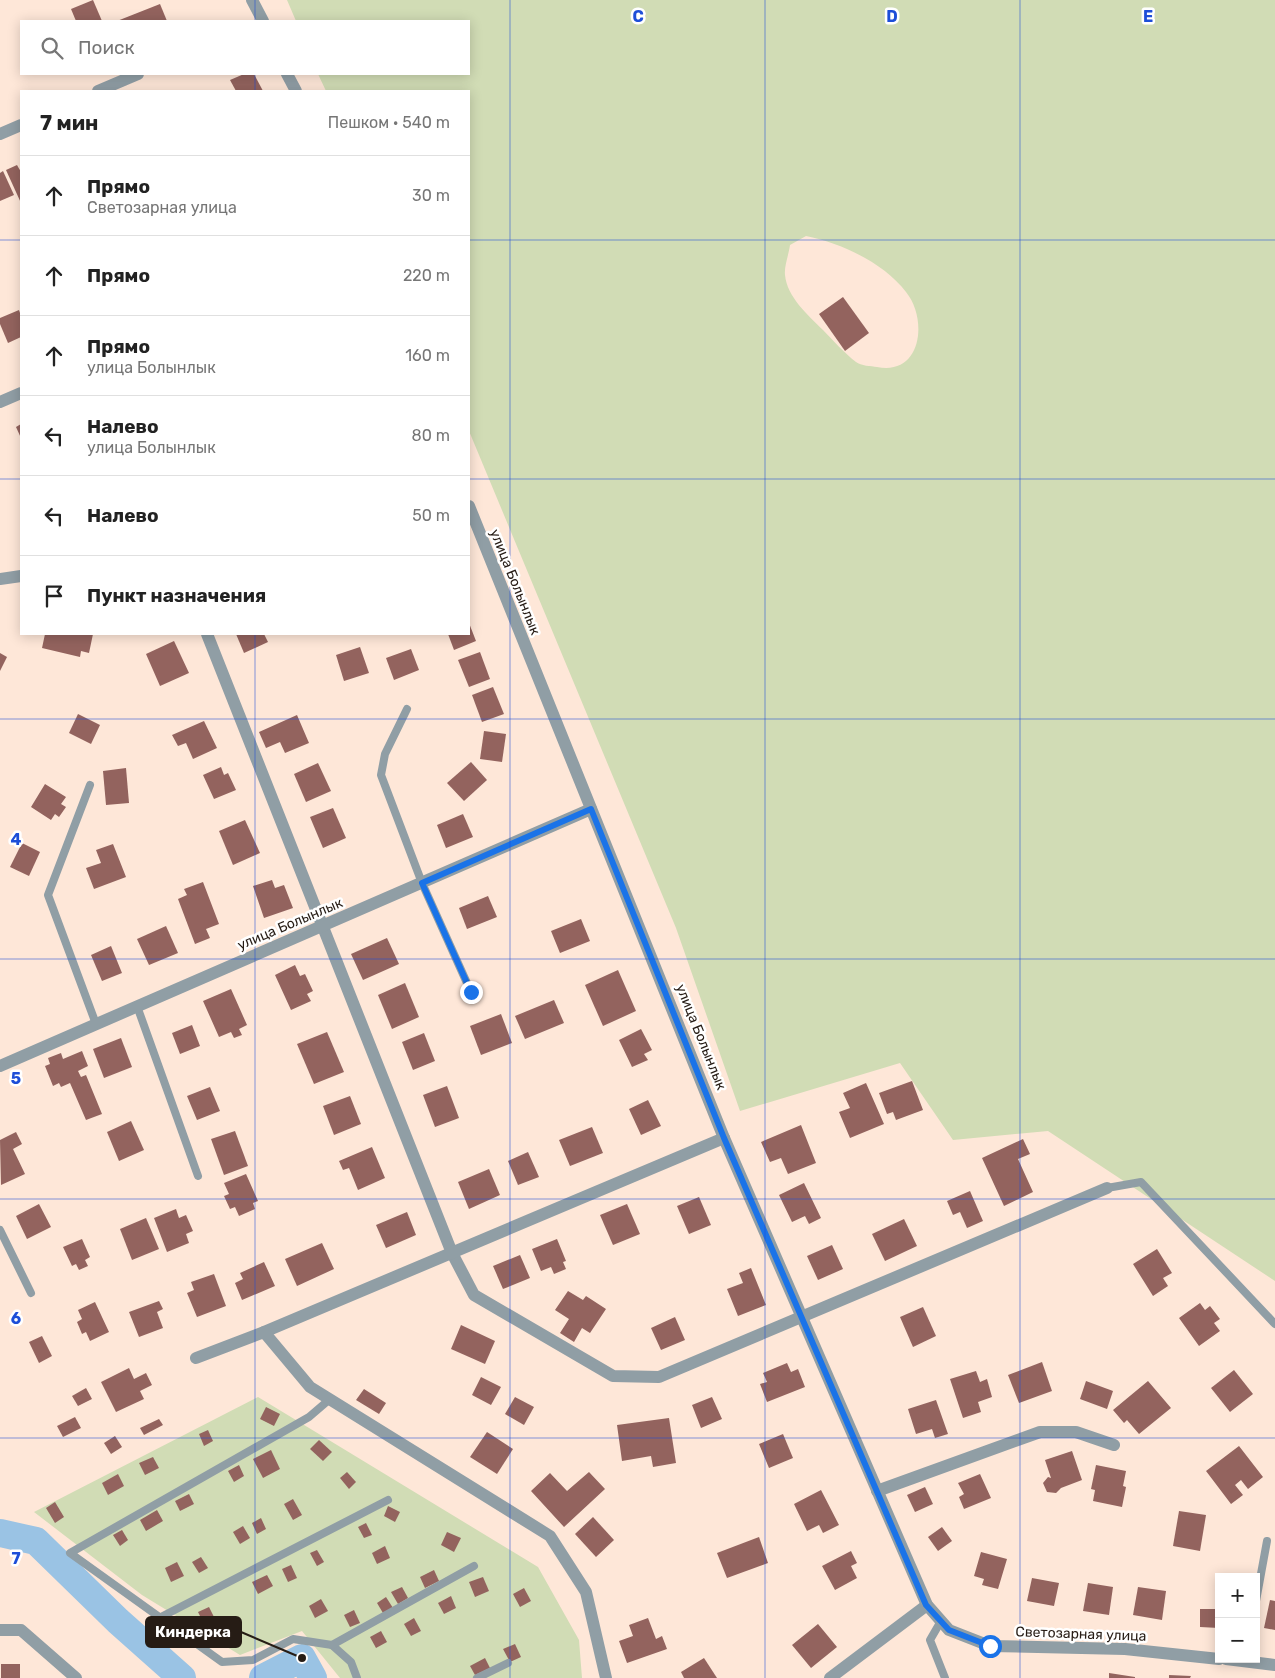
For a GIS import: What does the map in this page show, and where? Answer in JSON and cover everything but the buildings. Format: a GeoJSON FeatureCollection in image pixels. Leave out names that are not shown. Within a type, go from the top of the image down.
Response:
{"type":"FeatureCollection","features":[{"type":"Feature","properties":{"kind":"street"},"geometry":{"type":"LineString","coordinates":[[252,0],[261,20]]}},
{"type":"Feature","properties":{"kind":"street"},"geometry":{"type":"LineString","coordinates":[[100,90],[136,75]]}},
{"type":"Feature","properties":{"kind":"street"},"geometry":{"type":"LineString","coordinates":[[288,75],[296,90]]}},
{"type":"Feature","properties":{"kind":"street"},"geometry":{"type":"LineString","coordinates":[[0,134],[20,125]]}},
{"type":"Feature","properties":{"kind":"street"},"geometry":{"type":"LineString","coordinates":[[0,402],[20,393]]}},
{"type":"Feature","properties":{"kind":"street","name":"улица Болынлык"},"geometry":{"type":"LineString","coordinates":[[470,508],[724,1138],[802,1316]]}},
{"type":"Feature","properties":{"kind":"street"},"geometry":{"type":"LineString","coordinates":[[0,579],[20,576]]}},
{"type":"Feature","properties":{"kind":"street"},"geometry":{"type":"LineString","coordinates":[[208,635],[452,1253],[474,1295],[613,1376],[660,1377],[1107,1188]]}},
{"type":"Feature","properties":{"kind":"street","name":"улица Болынлык"},"geometry":{"type":"LineString","coordinates":[[0,1066],[591,809]]}},
{"type":"Feature","properties":{"kind":"street"},"geometry":{"type":"LineString","coordinates":[[196,1358],[264,1332],[724,1138]]}},
{"type":"Feature","properties":{"kind":"street","name":"Светозарная улица"},"geometry":{"type":"LineString","coordinates":[[802,1316],[926,1605],[949,1630],[990,1646],[1125,1650],[1215,1658]]}},
{"type":"Feature","properties":{"kind":"street"},"geometry":{"type":"LineString","coordinates":[[264,1332],[310,1387],[550,1536],[586,1592],[606,1678]]}},
{"type":"Feature","properties":{"kind":"street"},"geometry":{"type":"LineString","coordinates":[[877,1491],[1040,1432],[1076,1432],[1114,1445]]}},
{"type":"Feature","properties":{"kind":"street"},"geometry":{"type":"LineString","coordinates":[[830,1678],[926,1605]]}},
{"type":"Feature","properties":{"kind":"street"},"geometry":{"type":"LineString","coordinates":[[0,1630],[21,1630],[76,1678]]}},
{"type":"Feature","properties":{"kind":"street"},"geometry":{"type":"LineString","coordinates":[[1260,1662],[1275,1665]]}},
{"type":"Feature","properties":{"kind":"lane"},"geometry":{"type":"LineString","coordinates":[[407,708],[385,754],[381,775],[422,883],[471,992]]}},
{"type":"Feature","properties":{"kind":"lane"},"geometry":{"type":"LineString","coordinates":[[90,784],[48,895],[96,1024]]}},
{"type":"Feature","properties":{"kind":"lane"},"geometry":{"type":"LineString","coordinates":[[137,1006],[198,1176]]}},
{"type":"Feature","properties":{"kind":"lane"},"geometry":{"type":"LineString","coordinates":[[1107,1188],[1141,1182],[1275,1324]]}},
{"type":"Feature","properties":{"kind":"lane"},"geometry":{"type":"LineString","coordinates":[[0,1230],[31,1293]]}},
{"type":"Feature","properties":{"kind":"lane"},"geometry":{"type":"LineString","coordinates":[[330,1399],[309,1417],[70,1552],[222,1662],[253,1660],[293,1639],[332,1645],[351,1662],[357,1678]]}},
{"type":"Feature","properties":{"kind":"lane"},"geometry":{"type":"LineString","coordinates":[[161,1617],[388,1500]]}},
{"type":"Feature","properties":{"kind":"lane"},"geometry":{"type":"LineString","coordinates":[[1260,1579],[1267,1541]]}},
{"type":"Feature","properties":{"kind":"lane"},"geometry":{"type":"LineString","coordinates":[[332,1645],[474,1566]]}},
{"type":"Feature","properties":{"kind":"lane"},"geometry":{"type":"LineString","coordinates":[[941,1621],[930,1640],[945,1678]]}},
{"type":"Feature","properties":{"kind":"lane"},"geometry":{"type":"LineString","coordinates":[[477,1678],[508,1663]]}},
{"type":"Feature","properties":{"kind":"green space"},"geometry":{"type":"Polygon","coordinates":[[[287,0],[1275,0],[1275,1281],[1048,1131],[953,1140],[900,1063],[740,1111],[676,928],[470,433],[470,90],[326,90],[318,75],[470,75],[470,20],[296,20],[287,0]],[[806,236],[790,245],[785,275],[794,298],[805,312],[858,363],[877,367],[892,367],[904,363],[912,354],[917,343],[917,316],[913,303],[897,282],[874,263],[833,244],[806,236]]]}},
{"type":"Feature","properties":{"kind":"green space"},"geometry":{"type":"Polygon","coordinates":[[[258,1397],[538,1567],[579,1640],[582,1678],[340,1678],[302,1631],[240,1655],[142,1595],[34,1512],[258,1397]]]}},
{"type":"Feature","properties":{"kind":"waterway"},"geometry":{"type":"LineString","coordinates":[[0,1533],[36,1541],[118,1621],[182,1678]]}},
{"type":"Feature","properties":{"kind":"waterway"},"geometry":{"type":"LineString","coordinates":[[263,1678],[302,1658],[313,1678]]}},
{"type":"Feature","properties":{"kind":"place","name":"Киндерка"},"geometry":{"type":"Point","coordinates":[302,1658]}},
{"type":"Feature","properties":{"kind":"route"},"geometry":{"type":"LineString","coordinates":[[471,992],[422,883],[591,809],[717,1116],[724,1138],[926,1605],[949,1630],[990,1646]]}}]}
